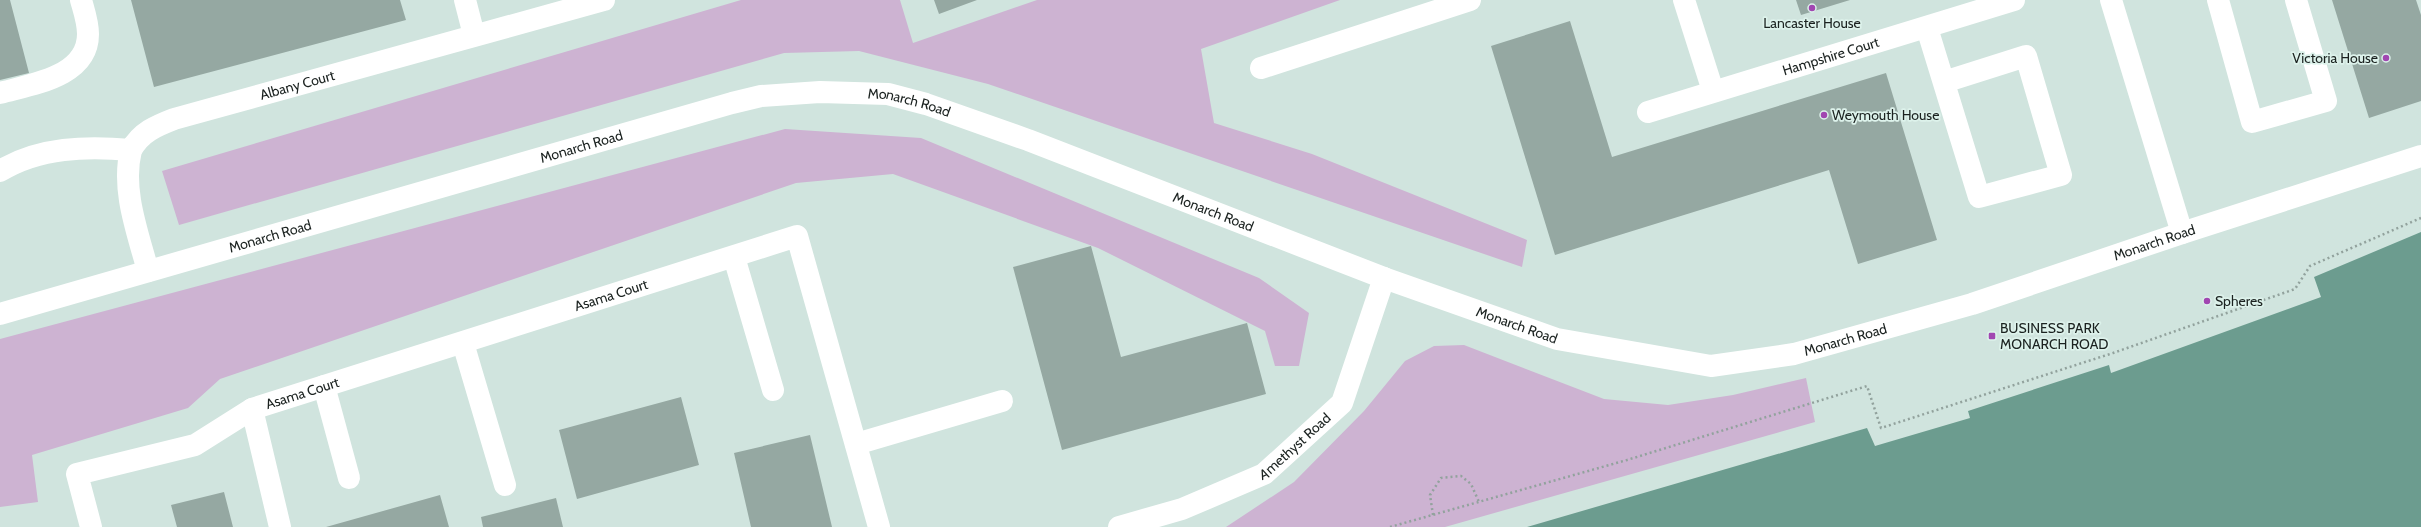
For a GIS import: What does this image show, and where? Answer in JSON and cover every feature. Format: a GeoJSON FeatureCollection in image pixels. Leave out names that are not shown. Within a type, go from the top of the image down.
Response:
{"type":"FeatureCollection","features":[{"type":"Feature","properties":{"kind":"street"},"geometry":{"type":"LineString","coordinates":[[0,93],[55,77],[78,62],[86,48],[88,34],[81,0]]}},
{"type":"Feature","properties":{"kind":"street"},"geometry":{"type":"LineString","coordinates":[[465,0],[474,35]]}},
{"type":"Feature","properties":{"kind":"street","name":"Albany Court"},"geometry":{"type":"LineString","coordinates":[[131,150],[136,140],[145,132],[174,119],[604,0]]}},
{"type":"Feature","properties":{"kind":"street"},"geometry":{"type":"LineString","coordinates":[[1261,68],[1470,0]]}},
{"type":"Feature","properties":{"kind":"street"},"geometry":{"type":"LineString","coordinates":[[1684,0],[1713,91]]}},
{"type":"Feature","properties":{"kind":"street","name":"Hampshire Court"},"geometry":{"type":"LineString","coordinates":[[1648,112],[1713,91],[1927,28],[2014,0]]}},
{"type":"Feature","properties":{"kind":"street"},"geometry":{"type":"LineString","coordinates":[[2111,0],[2182,233]]}},
{"type":"Feature","properties":{"kind":"street"},"geometry":{"type":"LineString","coordinates":[[2218,0],[2252,122],[2326,101],[2296,0]]}},
{"type":"Feature","properties":{"kind":"street"},"geometry":{"type":"LineString","coordinates":[[1927,28],[1979,197],[2061,175],[2026,56],[1944,82]]}},
{"type":"Feature","properties":{"kind":"street","name":"Monarch Road"},"geometry":{"type":"LineString","coordinates":[[0,314],[732,103],[769,95],[820,92],[888,94],[926,104],[1028,140],[1384,278],[1557,339],[1712,366],[1794,354],[1972,304],[2182,233],[2421,156]]}},
{"type":"Feature","properties":{"kind":"street"},"geometry":{"type":"LineString","coordinates":[[0,171],[11,165],[62,150],[87,147],[131,150],[127,174],[129,194],[148,271]]}},
{"type":"Feature","properties":{"kind":"street","name":"Asama Court"},"geometry":{"type":"LineString","coordinates":[[280,527],[252,409],[734,258],[797,236],[880,527]]}},
{"type":"Feature","properties":{"kind":"street"},"geometry":{"type":"LineString","coordinates":[[734,258],[773,390]]}},
{"type":"Feature","properties":{"kind":"street","name":"Amethyst Road"},"geometry":{"type":"LineString","coordinates":[[1119,527],[1182,509],[1264,474],[1342,403],[1384,278]]}},
{"type":"Feature","properties":{"kind":"street"},"geometry":{"type":"LineString","coordinates":[[463,343],[505,485]]}},
{"type":"Feature","properties":{"kind":"street"},"geometry":{"type":"LineString","coordinates":[[324,386],[349,478]]}},
{"type":"Feature","properties":{"kind":"street"},"geometry":{"type":"LineString","coordinates":[[856,444],[1002,401]]}},
{"type":"Feature","properties":{"kind":"street"},"geometry":{"type":"LineString","coordinates":[[91,527],[77,474],[195,445],[252,409]]}},
{"type":"Feature","properties":{"kind":"path"},"geometry":{"type":"LineString","coordinates":[[1390,527],[1627,460],[1867,386],[1881,428],[2113,353],[2295,289],[2310,266],[2421,218]]}},
{"type":"Feature","properties":{"kind":"path"},"geometry":{"type":"LineString","coordinates":[[1433,515],[1430,495],[1441,478],[1461,476],[1471,484],[1479,502]]}},
{"type":"Feature","properties":{"kind":"shaded area"},"geometry":{"type":"Polygon","coordinates":[[[741,0],[900,0],[913,43],[1037,0],[1340,0],[1201,49],[1214,123],[1312,154],[1527,240],[1522,267],[988,84],[859,51],[784,53],[179,225],[162,171],[741,0]]]}},
{"type":"Feature","properties":{"kind":"shaded area"},"geometry":{"type":"Polygon","coordinates":[[[785,129],[921,138],[1259,278],[1309,313],[1299,366],[1275,366],[1265,331],[1098,248],[893,174],[796,183],[220,379],[188,408],[32,455],[38,502],[0,507],[0,339],[785,129]]]}},
{"type":"Feature","properties":{"kind":"shaded area"},"geometry":{"type":"Polygon","coordinates":[[[2421,232],[2421,527],[1527,527],[1867,428],[1875,446],[1970,418],[1968,411],[2109,365],[2111,373],[2321,297],[2314,277],[2421,232]]]}},
{"type":"Feature","properties":{"kind":"shaded area"},"geometry":{"type":"Polygon","coordinates":[[[1464,345],[1604,399],[1668,405],[1733,395],[1806,378],[1815,422],[1445,527],[1226,527],[1294,482],[1364,411],[1405,361],[1434,346],[1464,345]]]}},
{"type":"Feature","properties":{"kind":"building"},"geometry":{"type":"Polygon","coordinates":[[[0,0],[10,0],[29,73],[0,80],[0,0]]]}},
{"type":"Feature","properties":{"kind":"building"},"geometry":{"type":"Polygon","coordinates":[[[131,0],[400,0],[406,20],[154,87],[131,0]]]}},
{"type":"Feature","properties":{"kind":"building"},"geometry":{"type":"Polygon","coordinates":[[[934,0],[977,0],[939,14],[934,0]]]}},
{"type":"Feature","properties":{"kind":"building","name":"Lancaster House"},"geometry":{"type":"Polygon","coordinates":[[[1796,0],[1850,0],[1801,15],[1796,0]]]}},
{"type":"Feature","properties":{"kind":"building","name":"Victoria House"},"geometry":{"type":"Polygon","coordinates":[[[2332,0],[2416,0],[2421,15],[2421,101],[2369,118],[2332,0]]]}},
{"type":"Feature","properties":{"kind":"building","name":"Weymouth House"},"geometry":{"type":"Polygon","coordinates":[[[1570,21],[1612,157],[1886,73],[1937,240],[1858,264],[1829,170],[1555,255],[1491,46],[1570,21]]]}},
{"type":"Feature","properties":{"kind":"building"},"geometry":{"type":"Polygon","coordinates":[[[1091,246],[1121,357],[1247,323],[1266,394],[1062,450],[1013,267],[1091,246]]]}},
{"type":"Feature","properties":{"kind":"building"},"geometry":{"type":"Polygon","coordinates":[[[681,397],[699,465],[577,499],[559,430],[681,397]]]}},
{"type":"Feature","properties":{"kind":"building"},"geometry":{"type":"Polygon","coordinates":[[[810,435],[832,527],[751,527],[734,453],[810,435]]]}},
{"type":"Feature","properties":{"kind":"building"},"geometry":{"type":"Polygon","coordinates":[[[224,492],[233,527],[177,527],[171,505],[224,492]]]}},
{"type":"Feature","properties":{"kind":"building"},"geometry":{"type":"Polygon","coordinates":[[[440,495],[449,527],[326,527],[440,495]]]}},
{"type":"Feature","properties":{"kind":"building"},"geometry":{"type":"Polygon","coordinates":[[[556,498],[563,527],[483,527],[481,517],[556,498]]]}},
{"type":"Feature","properties":{"kind":"place","name":"Lancaster House"},"geometry":{"type":"Point","coordinates":[1812,8]}},
{"type":"Feature","properties":{"kind":"place","name":"Victoria House"},"geometry":{"type":"Point","coordinates":[2386,58]}},
{"type":"Feature","properties":{"kind":"place","name":"Weymouth House"},"geometry":{"type":"Point","coordinates":[1824,115]}},
{"type":"Feature","properties":{"kind":"place","name":"Spheres"},"geometry":{"type":"Point","coordinates":[2207,301]}},
{"type":"Feature","properties":{"kind":"place","name":"BUSINESS PARK MONARCH ROAD"},"geometry":{"type":"Point","coordinates":[1992,336]}}]}
